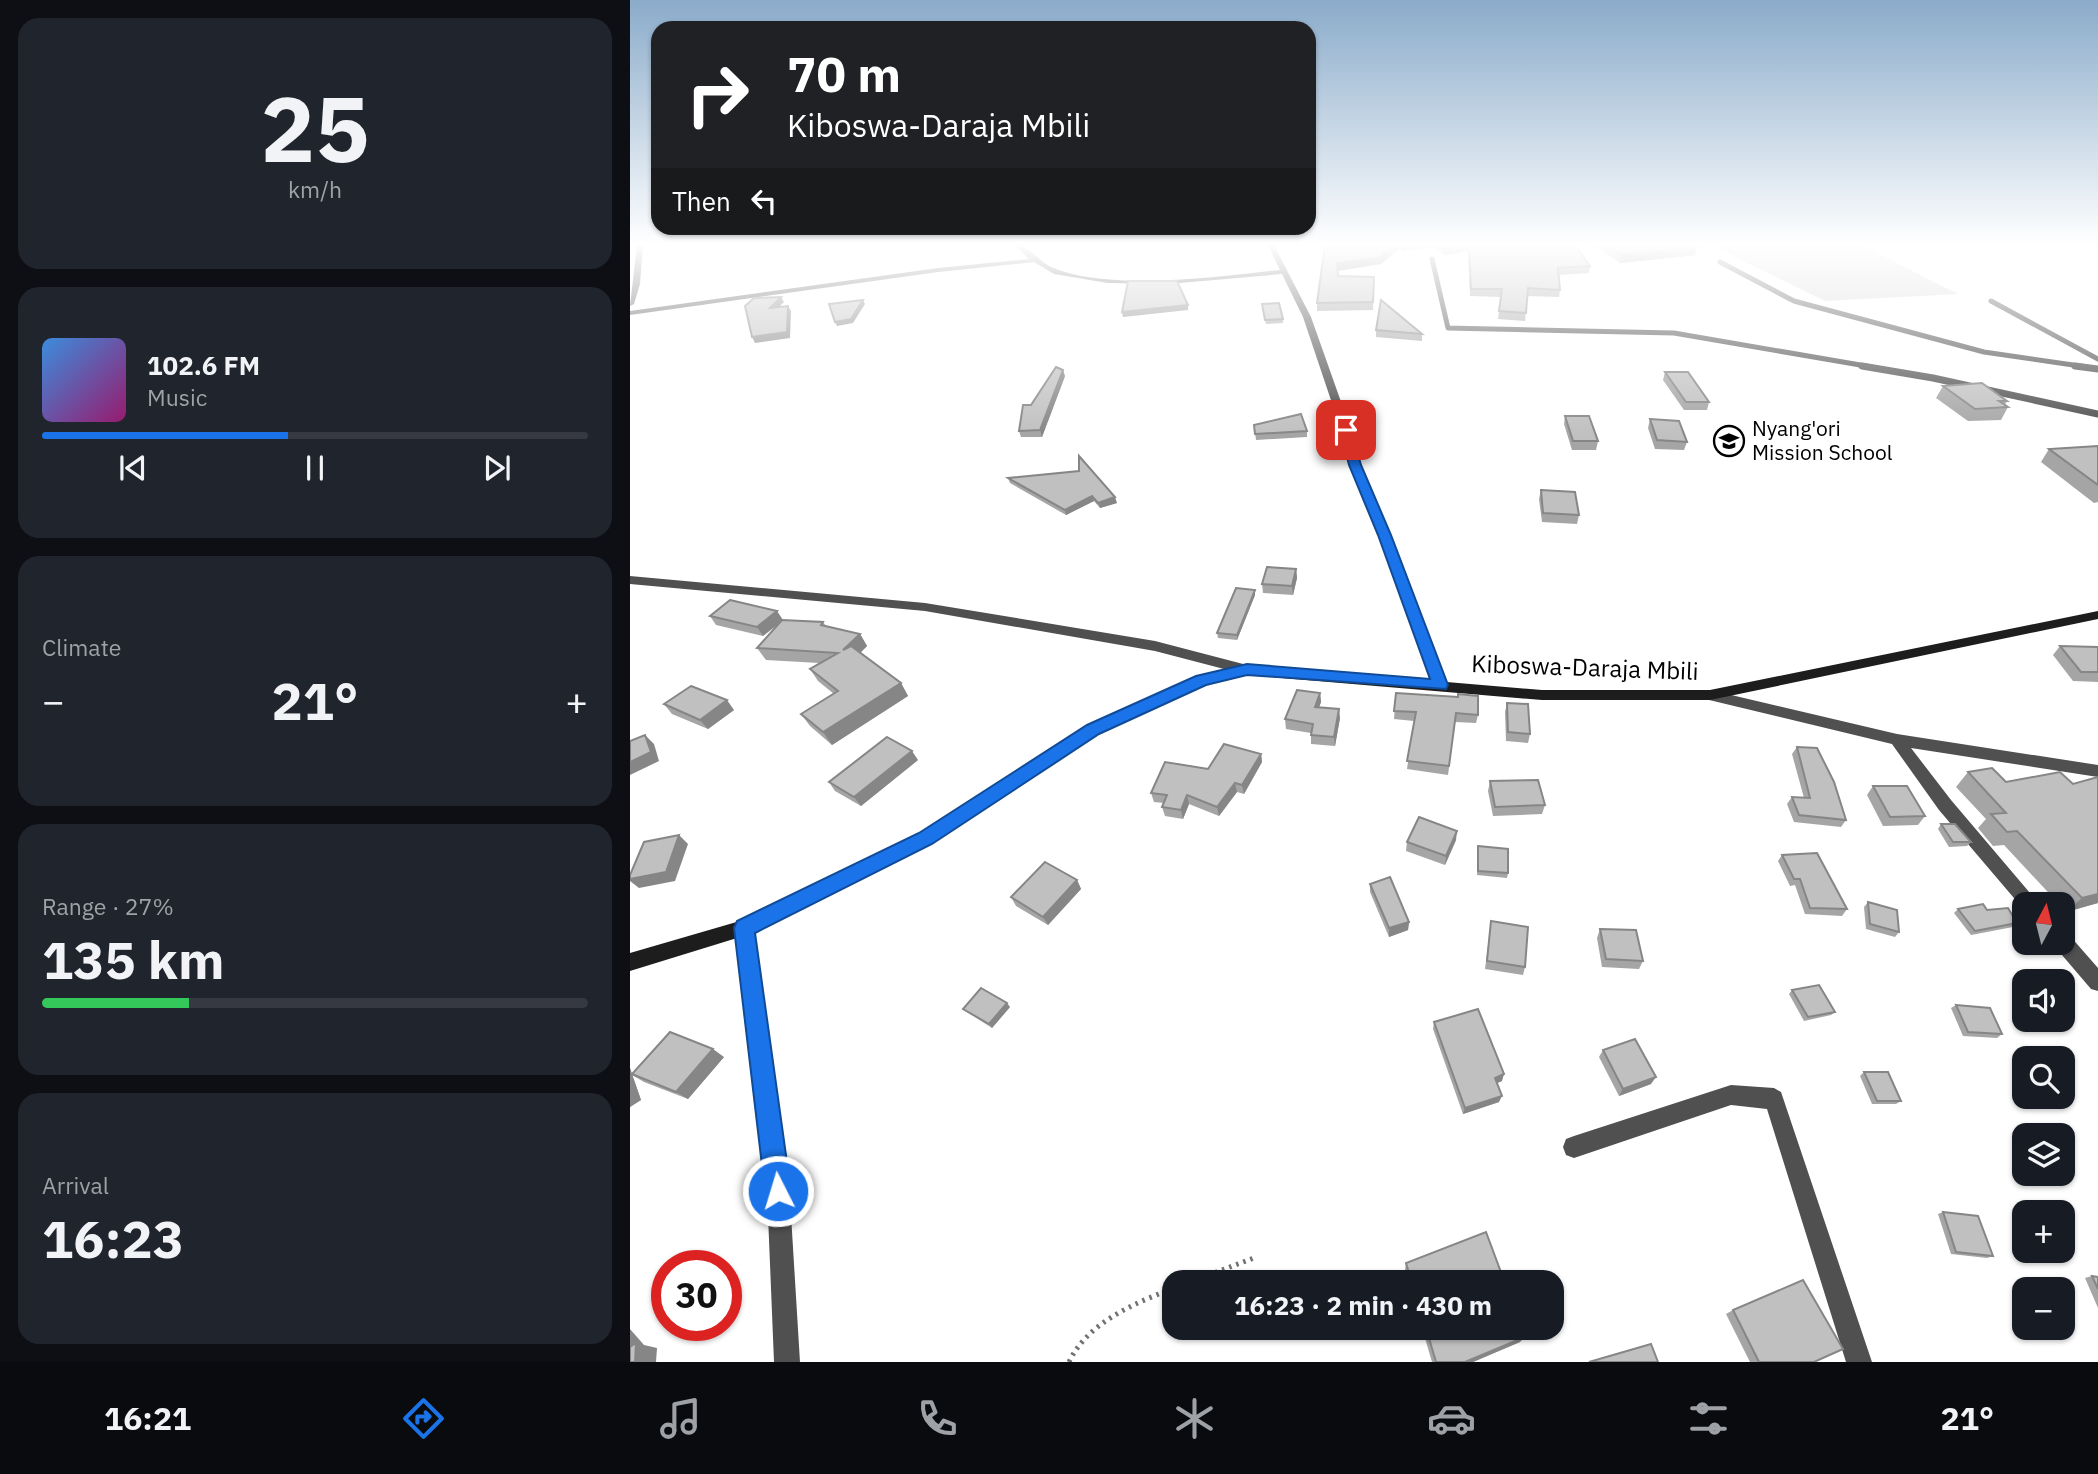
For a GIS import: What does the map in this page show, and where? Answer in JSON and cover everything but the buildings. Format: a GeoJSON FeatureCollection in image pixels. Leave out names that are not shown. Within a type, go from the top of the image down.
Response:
{"type":"FeatureCollection","features":[{"type":"Feature","properties":{"kind":"main road","name":"Kiboswa-Daraja Mbili"},"geometry":{"type":"LineString","coordinates":[[630,962],[744,928],[925,838],[1093,729],[1201,680],[1247,670],[1542,695],[1710,695],[2098,615]]}},
{"type":"Feature","properties":{"kind":"street"},"geometry":{"type":"LineString","coordinates":[[630,313],[662,309]]}},
{"type":"Feature","properties":{"kind":"street"},"geometry":{"type":"LineString","coordinates":[[1302,309],[1355,465],[1440,685]]}},
{"type":"Feature","properties":{"kind":"street"},"geometry":{"type":"LineString","coordinates":[[630,580],[925,607],[1155,646],[1247,670]]}},
{"type":"Feature","properties":{"kind":"street"},"geometry":{"type":"LineString","coordinates":[[1710,695],[1897,740],[2098,771]]}},
{"type":"Feature","properties":{"kind":"street"},"geometry":{"type":"LineString","coordinates":[[1897,740],[1945,804],[2018,892]]}},
{"type":"Feature","properties":{"kind":"street"},"geometry":{"type":"LineString","coordinates":[[744,928],[777,1166],[788,1362]]}},
{"type":"Feature","properties":{"kind":"street"},"geometry":{"type":"LineString","coordinates":[[2075,956],[2098,982]]}},
{"type":"Feature","properties":{"kind":"street"},"geometry":{"type":"LineString","coordinates":[[1574,1147],[1731,1096],[1774,1099],[1859,1362]]}},
{"type":"Feature","properties":{"kind":"lane"},"geometry":{"type":"LineString","coordinates":[[1443,309],[1448,328],[1674,333],[1933,379],[2098,414]]}},
{"type":"Feature","properties":{"kind":"lane"},"geometry":{"type":"LineString","coordinates":[[1822,309],[1984,352],[2098,369]]}},
{"type":"Feature","properties":{"kind":"lane"},"geometry":{"type":"LineString","coordinates":[[2005,309],[2098,359]]}},
{"type":"Feature","properties":{"kind":"path"},"geometry":{"type":"LineString","coordinates":[[1222,1270],[1254,1258]]}},
{"type":"Feature","properties":{"kind":"path"},"geometry":{"type":"LineString","coordinates":[[1069,1362],[1076,1347],[1126,1306],[1162,1292]]}},
{"type":"Feature","properties":{"kind":"place","name":"Nyang'ori Mission School"},"geometry":{"type":"Point","coordinates":[1729,441]}},
{"type":"Feature","properties":{"kind":"route"},"geometry":{"type":"LineString","coordinates":[[778,1191],[777,1166],[744,928],[925,838],[1093,729],[1201,680],[1247,670],[1440,685],[1355,465],[1346,430]]}}]}
